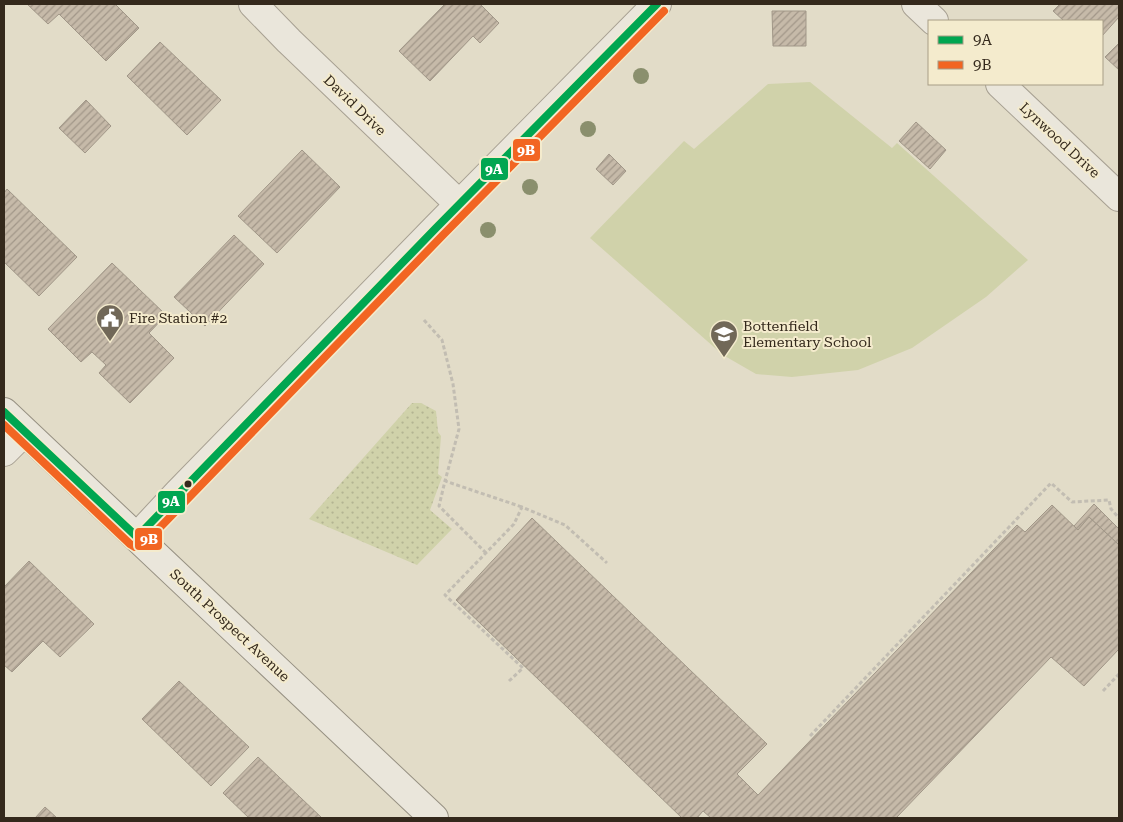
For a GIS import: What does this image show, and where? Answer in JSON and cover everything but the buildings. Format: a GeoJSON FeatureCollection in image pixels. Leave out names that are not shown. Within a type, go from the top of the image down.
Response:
{"type":"FeatureCollection","features":[{"type":"Feature","properties":{"kind":"street","name":"David Drive"},"geometry":{"type":"LineString","coordinates":[[253,4],[459,204]]}},
{"type":"Feature","properties":{"kind":"street"},"geometry":{"type":"LineString","coordinates":[[137,538],[184,486],[657,4]]}},
{"type":"Feature","properties":{"kind":"street"},"geometry":{"type":"LineString","coordinates":[[916,4],[933,20]]}},
{"type":"Feature","properties":{"kind":"street","name":"Lynwood Drive"},"geometry":{"type":"LineString","coordinates":[[1001,85],[1119,196]]}},
{"type":"Feature","properties":{"kind":"street","name":"South Prospect Avenue"},"geometry":{"type":"LineString","coordinates":[[4,412],[434,818]]}},
{"type":"Feature","properties":{"kind":"street"},"geometry":{"type":"LineString","coordinates":[[4,452],[24,432]]}},
{"type":"Feature","properties":{"kind":"path"},"geometry":{"type":"LineString","coordinates":[[424,320],[442,340],[453,384],[459,429],[439,506],[486,553]]}},
{"type":"Feature","properties":{"kind":"path"},"geometry":{"type":"LineString","coordinates":[[445,481],[522,508],[565,526],[607,563]]}},
{"type":"Feature","properties":{"kind":"path"},"geometry":{"type":"LineString","coordinates":[[810,736],[1051,483],[1072,502],[1109,500],[1111,509],[1119,518]]}},
{"type":"Feature","properties":{"kind":"path"},"geometry":{"type":"LineString","coordinates":[[509,681],[523,668],[446,595],[514,524],[522,508]]}},
{"type":"Feature","properties":{"kind":"path"},"geometry":{"type":"LineString","coordinates":[[1103,691],[1119,674]]}},
{"type":"Feature","properties":{"kind":"green space"},"geometry":{"type":"Polygon","coordinates":[[[810,82],[892,148],[897,143],[1028,260],[986,297],[912,348],[858,370],[792,377],[756,374],[723,355],[590,238],[684,141],[694,149],[768,84],[810,82]]]}},
{"type":"Feature","properties":{"kind":"green space"},"geometry":{"type":"Polygon","coordinates":[[[412,403],[421,403],[436,411],[438,432],[441,436],[438,474],[442,477],[430,510],[452,529],[417,565],[309,519],[412,403]]]}},
{"type":"Feature","properties":{"kind":"transit line","name":"9A"},"geometry":{"type":"LineString","coordinates":[[4,412],[137,537],[436,228],[657,4]]}},
{"type":"Feature","properties":{"kind":"transit line","name":"9B"},"geometry":{"type":"LineString","coordinates":[[4,425],[130,544],[135,547],[142,546],[443,235],[664,11]]}},
{"type":"Feature","properties":{"kind":"place","name":"Fire Station #2"},"geometry":{"type":"Point","coordinates":[110,342]}},
{"type":"Feature","properties":{"kind":"place","name":"Bottenfield Elementary School"},"geometry":{"type":"Point","coordinates":[724,358]}}]}
